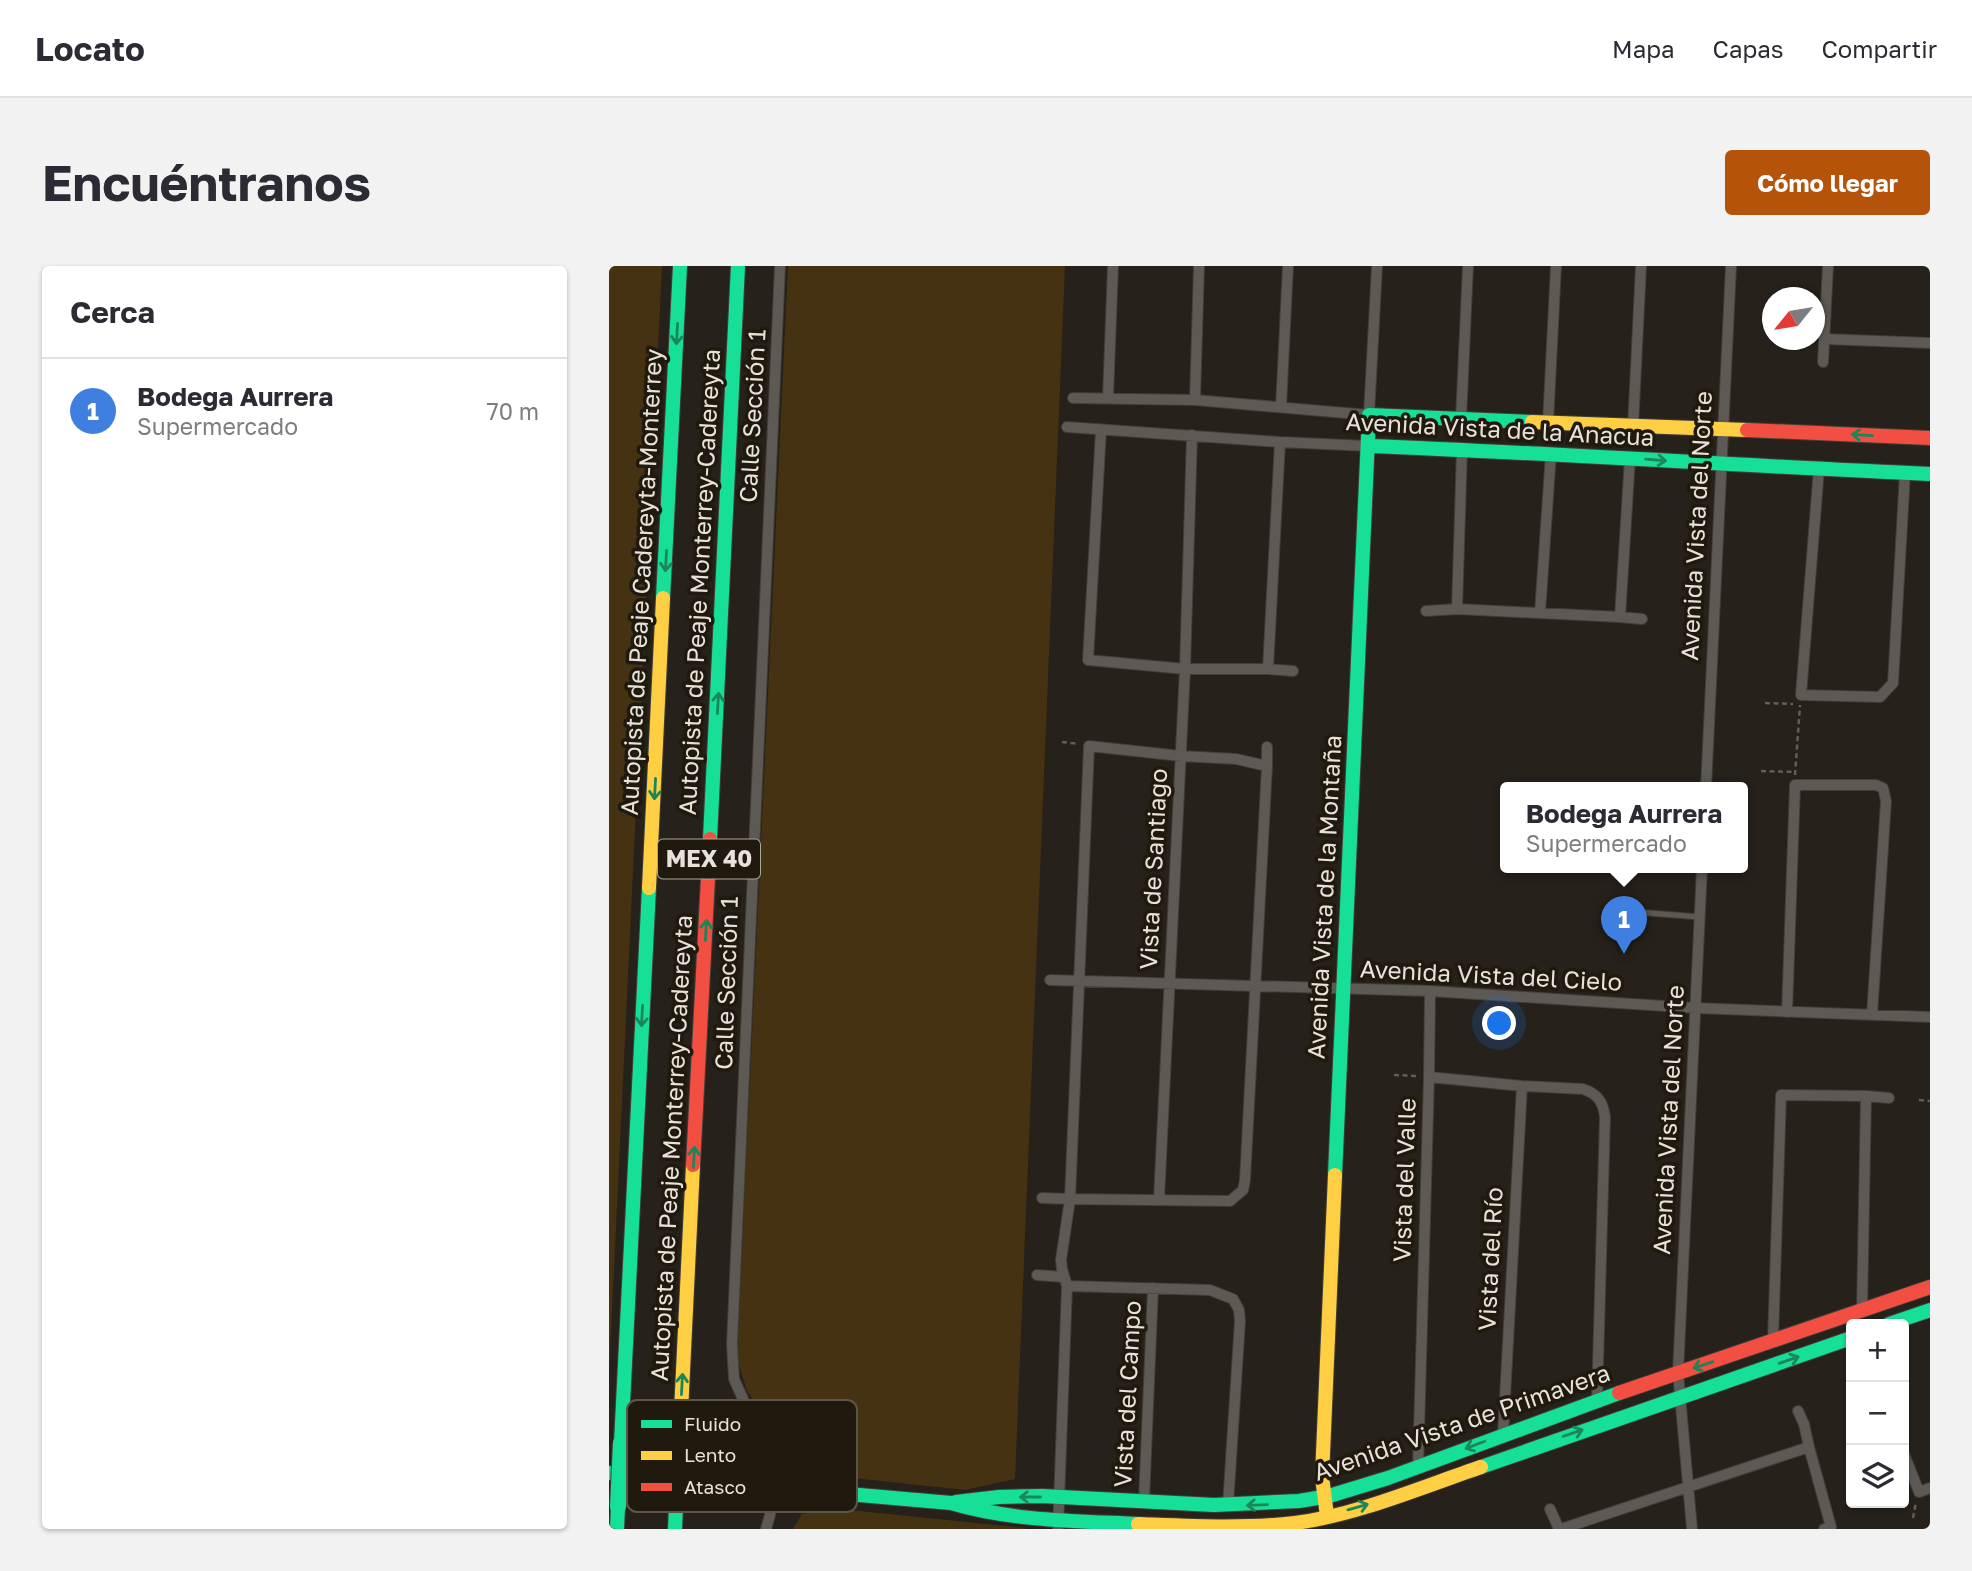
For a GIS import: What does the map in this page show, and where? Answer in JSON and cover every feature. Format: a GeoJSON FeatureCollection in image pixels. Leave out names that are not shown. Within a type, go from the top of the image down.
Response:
{"type":"FeatureCollection","features":[{"type":"Feature","properties":{"kind":"main road","name":"Autopista de Peaje Cadereyta-Monterrey"},"geometry":{"type":"LineString","coordinates":[[617,1529],[680,266]]}},
{"type":"Feature","properties":{"kind":"main road","name":"Autopista de Peaje Monterrey-Cadereyta"},"geometry":{"type":"LineString","coordinates":[[682,1400],[738,266]]}},
{"type":"Feature","properties":{"kind":"main road","name":"Avenida Vista de la Anacua"},"geometry":{"type":"LineString","coordinates":[[1369,415],[1930,438]]}},
{"type":"Feature","properties":{"kind":"main road","name":"Avenida Vista de la Montaña"},"geometry":{"type":"LineString","coordinates":[[1329,1523],[1323,1497],[1333,1170],[1344,989],[1369,415]]}},
{"type":"Feature","properties":{"kind":"main road","name":"Avenida Vista de la Anacua"},"geometry":{"type":"LineString","coordinates":[[1368,446],[1551,453],[1720,465],[1930,474]]}},
{"type":"Feature","properties":{"kind":"main road","name":"Avenida Vista de Primavera"},"geometry":{"type":"LineString","coordinates":[[951,1503],[999,1498],[1060,1498],[1228,1505],[1277,1504],[1323,1497],[1418,1467],[1597,1400],[1930,1287]]}},
{"type":"Feature","properties":{"kind":"main road"},"geometry":{"type":"LineString","coordinates":[[1904,1319],[1930,1310]]}},
{"type":"Feature","properties":{"kind":"main road","name":"Avenida Vista de Primavera"},"geometry":{"type":"LineString","coordinates":[[857,1494],[951,1503],[993,1514],[1059,1524],[1244,1527],[1329,1523],[1404,1493],[1570,1434],[1846,1340]]}},
{"type":"Feature","properties":{"kind":"main road","name":"Avenida Vista de Primavera"},"geometry":{"type":"LineString","coordinates":[[609,1473],[627,1474]]}},
{"type":"Feature","properties":{"kind":"street","name":"Calle Sección 1"},"geometry":{"type":"LineString","coordinates":[[743,1400],[734,1379],[732,1344],[780,266]]}},
{"type":"Feature","properties":{"kind":"street"},"geometry":{"type":"LineString","coordinates":[[1108,397],[1114,266]]}},
{"type":"Feature","properties":{"kind":"street"},"geometry":{"type":"LineString","coordinates":[[1195,400],[1199,266]]}},
{"type":"Feature","properties":{"kind":"street"},"geometry":{"type":"LineString","coordinates":[[1281,407],[1289,266]]}},
{"type":"Feature","properties":{"kind":"street","name":"Avenida Vista de la Montaña"},"geometry":{"type":"LineString","coordinates":[[1369,415],[1377,266]]}},
{"type":"Feature","properties":{"kind":"street"},"geometry":{"type":"LineString","coordinates":[[1461,419],[1468,266]]}},
{"type":"Feature","properties":{"kind":"street"},"geometry":{"type":"LineString","coordinates":[[1548,423],[1556,266]]}},
{"type":"Feature","properties":{"kind":"street"},"geometry":{"type":"LineString","coordinates":[[1633,427],[1640,266]]}},
{"type":"Feature","properties":{"kind":"street","name":"Avenida Vista del Norte"},"geometry":{"type":"LineString","coordinates":[[1706,782],[1731,266]]}},
{"type":"Feature","properties":{"kind":"street"},"geometry":{"type":"LineString","coordinates":[[1828,266],[1825,339],[1930,343]]}},
{"type":"Feature","properties":{"kind":"street"},"geometry":{"type":"LineString","coordinates":[[1822,362],[1824,350]]}},
{"type":"Feature","properties":{"kind":"street","name":"Avenida Vista de la Anacua"},"geometry":{"type":"LineString","coordinates":[[1073,398],[1195,400],[1369,415]]}},
{"type":"Feature","properties":{"kind":"street","name":"Avenida Vista de la Anacua"},"geometry":{"type":"LineString","coordinates":[[1067,426],[1368,446]]}},
{"type":"Feature","properties":{"kind":"street"},"geometry":{"type":"LineString","coordinates":[[1101,430],[1088,660],[1185,669],[1293,671]]}},
{"type":"Feature","properties":{"kind":"street","name":"Vista de Santiago"},"geometry":{"type":"LineString","coordinates":[[1159,1199],[1185,669],[1192,435]]}},
{"type":"Feature","properties":{"kind":"street"},"geometry":{"type":"LineString","coordinates":[[1268,669],[1280,442]]}},
{"type":"Feature","properties":{"kind":"street"},"geometry":{"type":"LineString","coordinates":[[1457,609],[1462,449]]}},
{"type":"Feature","properties":{"kind":"street"},"geometry":{"type":"LineString","coordinates":[[1540,612],[1551,453]]}},
{"type":"Feature","properties":{"kind":"street"},"geometry":{"type":"LineString","coordinates":[[1620,617],[1630,458]]}},
{"type":"Feature","properties":{"kind":"street"},"geometry":{"type":"LineString","coordinates":[[1819,468],[1801,700],[1880,698],[1893,683],[1905,472]]}},
{"type":"Feature","properties":{"kind":"street"},"geometry":{"type":"LineString","coordinates":[[1426,611],[1457,609],[1540,612],[1641,619]]}},
{"type":"Feature","properties":{"kind":"street"},"geometry":{"type":"LineString","coordinates":[[1059,1524],[1065,1282],[1062,1245],[1070,1199],[1089,746],[1236,759],[1267,766]]}},
{"type":"Feature","properties":{"kind":"street"},"geometry":{"type":"LineString","coordinates":[[1042,1198],[1230,1201],[1243,1190],[1267,747]]}},
{"type":"Feature","properties":{"kind":"street"},"geometry":{"type":"LineString","coordinates":[[1787,1012],[1795,785],[1876,785],[1883,788],[1885,793],[1872,1015]]}},
{"type":"Feature","properties":{"kind":"street","name":"Avenida Vista del Norte"},"geometry":{"type":"LineString","coordinates":[[1692,1529],[1678,1373],[1702,873]]}},
{"type":"Feature","properties":{"kind":"street","name":"Avenida Vista del Cielo"},"geometry":{"type":"LineString","coordinates":[[1050,980],[1430,991],[1696,1008],[1930,1017]]}},
{"type":"Feature","properties":{"kind":"street"},"geometry":{"type":"LineString","coordinates":[[1429,1077],[1430,991]]}},
{"type":"Feature","properties":{"kind":"street","name":"Vista del Valle"},"geometry":{"type":"LineString","coordinates":[[1418,1467],[1429,1077],[1583,1089],[1593,1092],[1604,1108],[1597,1400]]}},
{"type":"Feature","properties":{"kind":"street","name":"Vista del Río"},"geometry":{"type":"LineString","coordinates":[[1503,1434],[1522,1086]]}},
{"type":"Feature","properties":{"kind":"street"},"geometry":{"type":"LineString","coordinates":[[1773,1340],[1781,1095],[1889,1098]]}},
{"type":"Feature","properties":{"kind":"street"},"geometry":{"type":"LineString","coordinates":[[1862,1310],[1866,1096]]}},
{"type":"Feature","properties":{"kind":"street"},"geometry":{"type":"LineString","coordinates":[[1037,1275],[1065,1282],[1220,1292],[1233,1298],[1239,1310],[1228,1505]]}},
{"type":"Feature","properties":{"kind":"street","name":"Vista del Campo"},"geometry":{"type":"LineString","coordinates":[[1144,1501],[1153,1288]]}},
{"type":"Feature","properties":{"kind":"street"},"geometry":{"type":"LineString","coordinates":[[1798,1411],[1804,1424],[1831,1527],[1824,1529]]}},
{"type":"Feature","properties":{"kind":"street"},"geometry":{"type":"LineString","coordinates":[[1550,1509],[1560,1529],[1808,1447]]}},
{"type":"Feature","properties":{"kind":"street"},"geometry":{"type":"LineString","coordinates":[[1909,1467],[1919,1492],[1930,1488]]}},
{"type":"Feature","properties":{"kind":"street","name":"Calle Sección 1"},"geometry":{"type":"LineString","coordinates":[[766,1529],[770,1512]]}},
{"type":"Feature","properties":{"kind":"lane"},"geometry":{"type":"LineString","coordinates":[[1611,910],[1700,917]]}},
{"type":"Feature","properties":{"kind":"path"},"geometry":{"type":"LineString","coordinates":[[1765,703],[1801,700],[1795,785]]}},
{"type":"Feature","properties":{"kind":"path"},"geometry":{"type":"LineString","coordinates":[[1062,742],[1089,746]]}},
{"type":"Feature","properties":{"kind":"path"},"geometry":{"type":"LineString","coordinates":[[1761,771],[1795,772]]}},
{"type":"Feature","properties":{"kind":"path"},"geometry":{"type":"LineString","coordinates":[[1394,1075],[1429,1077]]}},
{"type":"Feature","properties":{"kind":"path"},"geometry":{"type":"LineString","coordinates":[[1919,1100],[1930,1101]]}},
{"type":"Feature","properties":{"kind":"shaded area"},"geometry":{"type":"Polygon","coordinates":[[[609,266],[662,266],[609,1373],[609,266]]]}},
{"type":"Feature","properties":{"kind":"shaded area"},"geometry":{"type":"Polygon","coordinates":[[[788,266],[1065,266],[1015,1479],[965,1490],[857,1478],[857,1400],[753,1400],[747,1391],[737,1358],[788,266]]]}},
{"type":"Feature","properties":{"kind":"shaded area"},"geometry":{"type":"Polygon","coordinates":[[[857,1511],[1025,1529],[793,1529],[802,1514],[857,1511]]]}},
{"type":"Feature","properties":{"kind":"traffic: fast"},"geometry":{"type":"LineString","coordinates":[[663,598],[680,266]]}},
{"type":"Feature","properties":{"kind":"traffic: fast"},"geometry":{"type":"LineString","coordinates":[[710,839],[738,266]]}},
{"type":"Feature","properties":{"kind":"traffic: fast"},"geometry":{"type":"LineString","coordinates":[[1335,1175],[1369,415],[1532,422]]}},
{"type":"Feature","properties":{"kind":"traffic: fast"},"geometry":{"type":"LineString","coordinates":[[1368,446],[1930,474]]}},
{"type":"Feature","properties":{"kind":"traffic: fast"},"geometry":{"type":"LineString","coordinates":[[621,1443],[649,888]]}},
{"type":"Feature","properties":{"kind":"traffic: fast"},"geometry":{"type":"LineString","coordinates":[[1904,1319],[1930,1310]]}},
{"type":"Feature","properties":{"kind":"traffic: fast"},"geometry":{"type":"LineString","coordinates":[[1481,1467],[1846,1340]]}},
{"type":"Feature","properties":{"kind":"traffic: fast"},"geometry":{"type":"LineString","coordinates":[[956,1502],[1042,1496],[1214,1505],[1299,1501],[1329,1496],[1388,1478],[1619,1393]]}},
{"type":"Feature","properties":{"kind":"traffic: fast"},"geometry":{"type":"LineString","coordinates":[[618,1507],[621,1443]]}},
{"type":"Feature","properties":{"kind":"traffic: fast"},"geometry":{"type":"LineString","coordinates":[[609,1473],[627,1475]]}},
{"type":"Feature","properties":{"kind":"traffic: fast"},"geometry":{"type":"LineString","coordinates":[[857,1495],[951,1503],[1044,1519],[1138,1524]]}},
{"type":"Feature","properties":{"kind":"traffic: fast"},"geometry":{"type":"LineString","coordinates":[[617,1529],[618,1507]]}},
{"type":"Feature","properties":{"kind":"traffic: fast"},"geometry":{"type":"LineString","coordinates":[[675,1529],[676,1512]]}},
{"type":"Feature","properties":{"kind":"traffic: slow"},"geometry":{"type":"LineString","coordinates":[[1532,422],[1747,430]]}},
{"type":"Feature","properties":{"kind":"traffic: slow"},"geometry":{"type":"LineString","coordinates":[[649,888],[663,598]]}},
{"type":"Feature","properties":{"kind":"traffic: slow"},"geometry":{"type":"LineString","coordinates":[[682,1400],[693,1165]]}},
{"type":"Feature","properties":{"kind":"traffic: slow"},"geometry":{"type":"LineString","coordinates":[[1327,1516],[1322,1477],[1335,1175]]}},
{"type":"Feature","properties":{"kind":"traffic: slow"},"geometry":{"type":"LineString","coordinates":[[1138,1524],[1256,1526],[1295,1523],[1342,1514],[1481,1467]]}},
{"type":"Feature","properties":{"kind":"traffic: jam"},"geometry":{"type":"LineString","coordinates":[[1747,430],[1930,438]]}},
{"type":"Feature","properties":{"kind":"traffic: jam"},"geometry":{"type":"LineString","coordinates":[[693,1165],[710,839]]}},
{"type":"Feature","properties":{"kind":"traffic: jam"},"geometry":{"type":"LineString","coordinates":[[1619,1393],[1930,1287]]}},
{"type":"Feature","properties":{"kind":"place","name":"Bodega Aurrera"},"geometry":{"type":"Point","coordinates":[1624,954]}}]}
